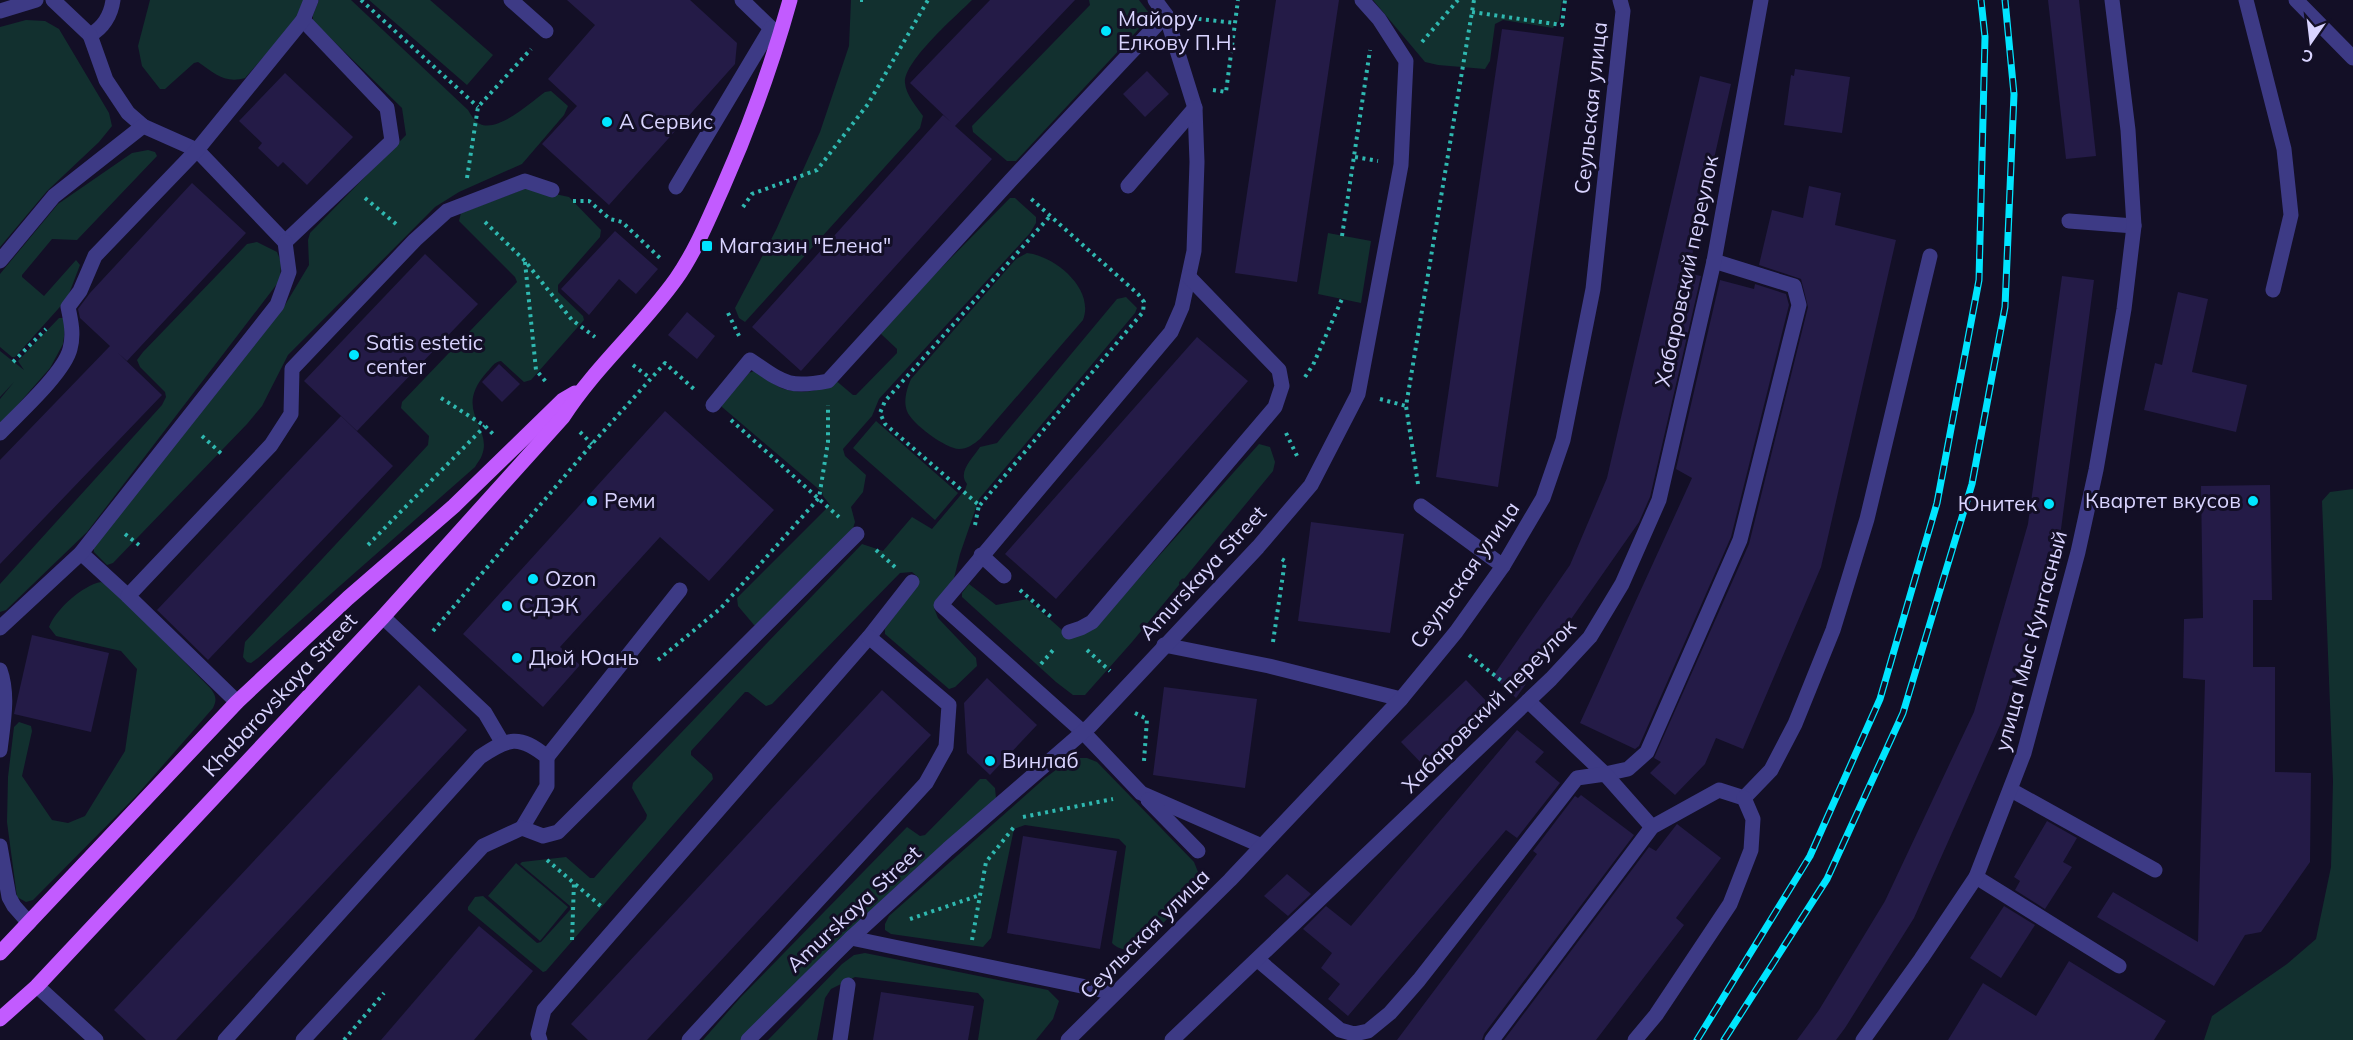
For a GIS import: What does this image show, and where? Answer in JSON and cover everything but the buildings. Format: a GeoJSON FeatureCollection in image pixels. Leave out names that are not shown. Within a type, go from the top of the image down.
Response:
{"type":"FeatureCollection","features":[{"type":"Feature","properties":{"kind":"main road","name":"Khabarovskaya Street"},"geometry":{"type":"LineString","coordinates":[[0,1019],[37,986],[382,617],[563,417],[580,390],[616,353],[677,278],[706,224],[746,134],[775,33],[790,0]]}},
{"type":"Feature","properties":{"kind":"main road","name":"Khabarovskaya Street"},"geometry":{"type":"LineString","coordinates":[[0,953],[237,702],[348,598],[454,507],[563,400],[580,390]]}},
{"type":"Feature","properties":{"kind":"street"},"geometry":{"type":"LineString","coordinates":[[0,628],[81,553],[277,306],[289,272],[285,242],[196,150],[143,126],[128,113],[106,80],[90,35],[53,0]]}},
{"type":"Feature","properties":{"kind":"street"},"geometry":{"type":"LineString","coordinates":[[90,35],[101,29],[113,0]]}},
{"type":"Feature","properties":{"kind":"street"},"geometry":{"type":"LineString","coordinates":[[0,433],[60,368],[70,350],[72,324],[68,307],[80,291],[95,256],[196,150],[303,20],[311,0]]}},
{"type":"Feature","properties":{"kind":"street"},"geometry":{"type":"LineString","coordinates":[[511,0],[546,31]]}},
{"type":"Feature","properties":{"kind":"street"},"geometry":{"type":"LineString","coordinates":[[676,187],[775,33],[742,0]]}},
{"type":"Feature","properties":{"kind":"street"},"geometry":{"type":"LineString","coordinates":[[1155,0],[1166,15],[1196,108],[1196,224],[1189,277],[1182,307],[1171,332],[941,605],[1083,732],[1198,851]]}},
{"type":"Feature","properties":{"kind":"street"},"geometry":{"type":"LineString","coordinates":[[1362,0],[1375,14],[1406,62]]}},
{"type":"Feature","properties":{"kind":"street","name":"Сеульская улица"},"geometry":{"type":"LineString","coordinates":[[1068,1040],[1081,1034],[1115,993],[1230,880],[1401,699],[1456,632],[1503,566],[1543,498],[1563,440],[1593,289],[1622,22],[1623,11],[1620,0]]}},
{"type":"Feature","properties":{"kind":"street","name":"Хабаровский переулок"},"geometry":{"type":"LineString","coordinates":[[1172,1040],[1528,701],[1590,637],[1622,584],[1659,500],[1714,261],[1761,0]]}},
{"type":"Feature","properties":{"kind":"street","name":"улица Мыс Кунгасный"},"geometry":{"type":"LineString","coordinates":[[1863,1040],[1976,877],[2024,753],[2078,552],[2094,480],[2124,309],[2134,226],[2128,130],[2112,0]]}},
{"type":"Feature","properties":{"kind":"street"},"geometry":{"type":"LineString","coordinates":[[2246,0],[2284,149],[2291,215],[2273,290]]}},
{"type":"Feature","properties":{"kind":"street"},"geometry":{"type":"LineString","coordinates":[[2296,0],[2353,58]]}},
{"type":"Feature","properties":{"kind":"street"},"geometry":{"type":"LineString","coordinates":[[0,11],[28,1]]}},
{"type":"Feature","properties":{"kind":"street"},"geometry":{"type":"LineString","coordinates":[[713,405],[750,360],[783,382],[807,385],[828,381],[1011,180],[1166,15]]}},
{"type":"Feature","properties":{"kind":"street"},"geometry":{"type":"LineString","coordinates":[[285,242],[392,141],[387,108],[303,20]]}},
{"type":"Feature","properties":{"kind":"street","name":"Amurskaya Street"},"geometry":{"type":"LineString","coordinates":[[748,1040],[851,938],[948,849],[1083,732],[1258,547],[1311,485],[1358,394],[1401,165],[1406,62]]}},
{"type":"Feature","properties":{"kind":"street"},"geometry":{"type":"LineString","coordinates":[[1128,186],[1196,108]]}},
{"type":"Feature","properties":{"kind":"street"},"geometry":{"type":"LineString","coordinates":[[0,261],[54,196],[143,126]]}},
{"type":"Feature","properties":{"kind":"street"},"geometry":{"type":"LineString","coordinates":[[128,596],[271,445],[291,414],[292,369],[415,240],[447,211],[525,181],[552,190]]}},
{"type":"Feature","properties":{"kind":"street"},"geometry":{"type":"LineString","coordinates":[[2069,221],[2134,226]]}},
{"type":"Feature","properties":{"kind":"street"},"geometry":{"type":"LineString","coordinates":[[1744,798],[1771,770],[1795,724],[1833,630],[1867,519],[1930,256]]}},
{"type":"Feature","properties":{"kind":"street"},"geometry":{"type":"LineString","coordinates":[[1258,960],[1340,1030],[1354,1034],[1368,1031],[1390,1013],[1419,980],[1577,778],[1628,769],[1647,752],[1740,540],[1799,304],[1794,286],[1714,261]]}},
{"type":"Feature","properties":{"kind":"street"},"geometry":{"type":"LineString","coordinates":[[1069,632],[1092,622],[1275,407],[1279,397],[1282,386],[1279,370],[1189,277]]}},
{"type":"Feature","properties":{"kind":"street"},"geometry":{"type":"LineString","coordinates":[[1421,506],[1503,566]]}},
{"type":"Feature","properties":{"kind":"street"},"geometry":{"type":"LineString","coordinates":[[522,828],[543,836],[558,832],[857,534]]}},
{"type":"Feature","properties":{"kind":"street"},"geometry":{"type":"LineString","coordinates":[[81,553],[237,702]]}},
{"type":"Feature","properties":{"kind":"street"},"geometry":{"type":"LineString","coordinates":[[981,555],[1004,576]]}},
{"type":"Feature","properties":{"kind":"street"},"geometry":{"type":"LineString","coordinates":[[540,1040],[538,1034],[544,1010],[869,637],[912,582]]}},
{"type":"Feature","properties":{"kind":"street"},"geometry":{"type":"LineString","coordinates":[[303,1040],[483,846],[522,828],[547,786],[547,757],[680,590]]}},
{"type":"Feature","properties":{"kind":"street"},"geometry":{"type":"LineString","coordinates":[[382,617],[485,713],[502,742]]}},
{"type":"Feature","properties":{"kind":"street"},"geometry":{"type":"LineString","coordinates":[[689,1040],[926,783],[946,747],[949,705],[869,637]]}},
{"type":"Feature","properties":{"kind":"street"},"geometry":{"type":"LineString","coordinates":[[1164,645],[1269,666],[1401,699]]}},
{"type":"Feature","properties":{"kind":"street"},"geometry":{"type":"LineString","coordinates":[[0,670],[4,681],[4,713],[0,750]]}},
{"type":"Feature","properties":{"kind":"street"},"geometry":{"type":"LineString","coordinates":[[1528,701],[1605,774],[1652,827]]}},
{"type":"Feature","properties":{"kind":"street"},"geometry":{"type":"LineString","coordinates":[[225,1040],[480,757],[502,742],[530,743],[547,757]]}},
{"type":"Feature","properties":{"kind":"street"},"geometry":{"type":"LineString","coordinates":[[1491,1040],[1652,827],[1719,790],[1744,798],[1753,819],[1751,850],[1730,904],[1656,1015],[1635,1040]]}},
{"type":"Feature","properties":{"kind":"street"},"geometry":{"type":"LineString","coordinates":[[2011,790],[2155,870]]}},
{"type":"Feature","properties":{"kind":"street"},"geometry":{"type":"LineString","coordinates":[[1141,793],[1262,846]]}},
{"type":"Feature","properties":{"kind":"street"},"geometry":{"type":"LineString","coordinates":[[0,846],[9,897],[28,923]]}},
{"type":"Feature","properties":{"kind":"street"},"geometry":{"type":"LineString","coordinates":[[1976,877],[2120,966]]}},
{"type":"Feature","properties":{"kind":"street"},"geometry":{"type":"LineString","coordinates":[[851,938],[1115,993]]}},
{"type":"Feature","properties":{"kind":"street"},"geometry":{"type":"LineString","coordinates":[[840,1040],[848,985]]}},
{"type":"Feature","properties":{"kind":"street"},"geometry":{"type":"LineString","coordinates":[[37,986],[96,1040]]}},
{"type":"Feature","properties":{"kind":"path"},"geometry":{"type":"LineString","coordinates":[[361,0],[478,107]]}},
{"type":"Feature","properties":{"kind":"path"},"geometry":{"type":"LineString","coordinates":[[860,0],[866,0]]}},
{"type":"Feature","properties":{"kind":"path"},"geometry":{"type":"LineString","coordinates":[[739,213],[752,194],[817,170],[868,104],[928,0]]}},
{"type":"Feature","properties":{"kind":"path"},"geometry":{"type":"LineString","coordinates":[[1189,86],[1226,92],[1238,0]]}},
{"type":"Feature","properties":{"kind":"path"},"geometry":{"type":"LineString","coordinates":[[1406,62],[1458,0]]}},
{"type":"Feature","properties":{"kind":"path"},"geometry":{"type":"LineString","coordinates":[[1421,506],[1406,406],[1474,0]]}},
{"type":"Feature","properties":{"kind":"path"},"geometry":{"type":"LineString","coordinates":[[1472,12],[1562,25],[1565,0]]}},
{"type":"Feature","properties":{"kind":"path"},"geometry":{"type":"LineString","coordinates":[[1342,236],[1375,14]]}},
{"type":"Feature","properties":{"kind":"path"},"geometry":{"type":"LineString","coordinates":[[1166,15],[1235,23]]}},
{"type":"Feature","properties":{"kind":"path"},"geometry":{"type":"LineString","coordinates":[[520,62],[478,107],[465,203],[525,261],[572,320]]}},
{"type":"Feature","properties":{"kind":"path"},"geometry":{"type":"LineString","coordinates":[[1355,157],[1383,162]]}},
{"type":"Feature","properties":{"kind":"path"},"geometry":{"type":"LineString","coordinates":[[972,536],[980,505],[1143,312],[1144,302],[1138,294],[1011,180]]}},
{"type":"Feature","properties":{"kind":"path"},"geometry":{"type":"LineString","coordinates":[[347,182],[415,240]]}},
{"type":"Feature","properties":{"kind":"path"},"geometry":{"type":"LineString","coordinates":[[589,201],[610,219],[622,222],[662,260],[677,278]]}},
{"type":"Feature","properties":{"kind":"path"},"geometry":{"type":"LineString","coordinates":[[980,505],[885,424],[880,413],[885,401],[1051,215]]}},
{"type":"Feature","properties":{"kind":"path"},"geometry":{"type":"LineString","coordinates":[[525,261],[536,370]]}},
{"type":"Feature","properties":{"kind":"path"},"geometry":{"type":"LineString","coordinates":[[1302,383],[1313,365],[1342,299]]}},
{"type":"Feature","properties":{"kind":"path"},"geometry":{"type":"LineString","coordinates":[[13,362],[68,307]]}},
{"type":"Feature","properties":{"kind":"path"},"geometry":{"type":"LineString","coordinates":[[636,367],[643,358]]}},
{"type":"Feature","properties":{"kind":"path"},"geometry":{"type":"LineString","coordinates":[[430,634],[650,378],[665,363],[677,375]]}},
{"type":"Feature","properties":{"kind":"path"},"geometry":{"type":"LineString","coordinates":[[677,646],[721,608],[819,498],[828,442],[828,381]]}},
{"type":"Feature","properties":{"kind":"path"},"geometry":{"type":"LineString","coordinates":[[441,398],[485,426],[509,451]]}},
{"type":"Feature","properties":{"kind":"path"},"geometry":{"type":"LineString","coordinates":[[741,429],[912,582]]}},
{"type":"Feature","properties":{"kind":"path"},"geometry":{"type":"LineString","coordinates":[[1269,666],[1285,561]]}},
{"type":"Feature","properties":{"kind":"path"},"geometry":{"type":"LineString","coordinates":[[1004,576],[1069,632],[1126,686]]}},
{"type":"Feature","properties":{"kind":"path"},"geometry":{"type":"LineString","coordinates":[[1039,665],[1069,632]]}},
{"type":"Feature","properties":{"kind":"path"},"geometry":{"type":"LineString","coordinates":[[1468,655],[1486,668]]}},
{"type":"Feature","properties":{"kind":"path"},"geometry":{"type":"LineString","coordinates":[[968,964],[986,862],[1023,817],[1141,793],[1148,719]]}},
{"type":"Feature","properties":{"kind":"path"},"geometry":{"type":"LineString","coordinates":[[555,867],[588,894]]}},
{"type":"Feature","properties":{"kind":"path"},"geometry":{"type":"LineString","coordinates":[[570,980],[574,882]]}},
{"type":"Feature","properties":{"kind":"path"},"geometry":{"type":"LineString","coordinates":[[905,920],[980,895]]}},
{"type":"Feature","properties":{"kind":"green space"},"geometry":{"type":"Polygon","coordinates":[[[150,0],[306,0],[296,20],[245,78],[231,80],[198,62],[165,89],[160,89],[142,66],[138,46],[150,0]]]}},
{"type":"Feature","properties":{"kind":"green space"},"geometry":{"type":"Polygon","coordinates":[[[319,0],[351,0],[480,124],[487,126],[505,120],[545,92],[551,91],[568,106],[564,115],[522,164],[459,192],[435,207],[288,355],[262,406],[247,424],[113,563],[107,565],[94,552],[94,546],[282,310],[309,265],[310,233],[406,135],[402,108],[313,21],[319,0]]]}},
{"type":"Feature","properties":{"kind":"green space"},"geometry":{"type":"Polygon","coordinates":[[[369,0],[430,0],[493,55],[467,85],[369,0]]]}},
{"type":"Feature","properties":{"kind":"green space"},"geometry":{"type":"Polygon","coordinates":[[[851,0],[972,0],[921,52],[907,74],[905,83],[907,92],[923,116],[920,128],[745,322],[739,318],[735,308],[776,230],[820,132],[849,46],[851,0]]]}},
{"type":"Feature","properties":{"kind":"green space"},"geometry":{"type":"Polygon","coordinates":[[[1089,0],[1139,0],[1149,13],[1149,18],[1016,161],[1007,161],[973,132],[972,126],[1090,5],[1089,0]]]}},
{"type":"Feature","properties":{"kind":"green space"},"geometry":{"type":"Polygon","coordinates":[[[1373,0],[1562,0],[1559,21],[1553,28],[1503,20],[1495,24],[1490,61],[1485,69],[1425,62],[1373,0]]]}},
{"type":"Feature","properties":{"kind":"green space"},"geometry":{"type":"Polygon","coordinates":[[[26,20],[45,21],[59,29],[109,113],[112,126],[99,142],[47,191],[0,247],[0,27],[26,20]]]}},
{"type":"Feature","properties":{"kind":"green space"},"geometry":{"type":"Polygon","coordinates":[[[148,150],[155,152],[157,156],[77,240],[52,239],[22,275],[44,296],[76,260],[80,265],[67,299],[15,357],[12,357],[0,347],[0,274],[58,204],[132,153],[148,150]]]}},
{"type":"Feature","properties":{"kind":"green space"},"geometry":{"type":"Polygon","coordinates":[[[527,188],[569,197],[601,230],[600,237],[558,285],[558,292],[583,316],[584,320],[531,380],[524,382],[501,361],[493,365],[477,386],[473,397],[473,408],[484,445],[475,467],[258,658],[251,663],[247,662],[243,657],[245,642],[428,445],[429,436],[401,408],[402,402],[517,282],[515,277],[459,221],[461,213],[527,188]]]}},
{"type":"Feature","properties":{"kind":"green space"},"geometry":{"type":"Polygon","coordinates":[[[1010,198],[1015,198],[1036,217],[1036,223],[1030,233],[879,399],[872,416],[843,449],[845,456],[866,475],[863,492],[851,507],[855,522],[853,528],[757,626],[754,625],[738,606],[737,598],[830,505],[822,492],[722,407],[722,403],[749,373],[756,370],[784,389],[797,392],[818,390],[834,379],[856,395],[897,353],[897,349],[880,333],[880,330],[1010,198]]]}},
{"type":"Feature","properties":{"kind":"green space"},"geometry":{"type":"Polygon","coordinates":[[[1328,233],[1371,241],[1361,303],[1318,294],[1328,233]]]}},
{"type":"Feature","properties":{"kind":"green space"},"geometry":{"type":"Polygon","coordinates":[[[257,242],[277,252],[281,262],[280,280],[87,532],[6,610],[0,612],[0,584],[162,405],[166,397],[165,392],[140,367],[137,360],[247,244],[257,242]]]}},
{"type":"Feature","properties":{"kind":"green space"},"geometry":{"type":"Polygon","coordinates":[[[1027,253],[1049,260],[1070,276],[1083,297],[1085,308],[1083,320],[980,439],[965,448],[953,448],[930,434],[910,416],[905,403],[911,379],[1016,259],[1027,253]]]}},
{"type":"Feature","properties":{"kind":"green space"},"geometry":{"type":"Polygon","coordinates":[[[1126,297],[1137,308],[1135,313],[979,499],[954,578],[934,608],[938,618],[976,658],[977,666],[955,687],[949,689],[885,634],[885,629],[918,583],[918,577],[912,572],[900,573],[772,704],[766,706],[745,692],[691,751],[691,755],[712,774],[713,779],[546,971],[543,972],[468,910],[475,897],[483,896],[537,943],[541,942],[570,910],[570,906],[520,864],[566,857],[590,878],[594,878],[646,819],[647,815],[632,788],[633,783],[862,544],[883,551],[912,517],[932,529],[965,490],[967,484],[964,479],[965,470],[980,447],[997,443],[1117,299],[1126,297]]]}},
{"type":"Feature","properties":{"kind":"green space"},"geometry":{"type":"Polygon","coordinates":[[[59,318],[64,318],[66,322],[63,344],[50,368],[0,425],[0,399],[14,382],[0,397],[0,351],[24,370],[18,361],[59,318]]]}},
{"type":"Feature","properties":{"kind":"green space"},"geometry":{"type":"Polygon","coordinates":[[[876,421],[958,493],[935,520],[853,448],[876,421]]]}},
{"type":"Feature","properties":{"kind":"green space"},"geometry":{"type":"Polygon","coordinates":[[[1259,444],[1270,447],[1275,462],[1273,471],[1132,642],[1085,695],[1073,695],[1056,682],[962,597],[962,593],[969,584],[996,605],[1027,599],[1070,637],[1098,624],[1259,444]]]}},
{"type":"Feature","properties":{"kind":"green space"},"geometry":{"type":"Polygon","coordinates":[[[2353,489],[2353,1040],[2204,1040],[2212,1016],[2287,964],[2316,939],[2331,867],[2333,781],[2322,501],[2330,492],[2353,489]]]}},
{"type":"Feature","properties":{"kind":"green space"},"geometry":{"type":"Polygon","coordinates":[[[101,582],[112,588],[211,689],[215,696],[215,703],[136,796],[33,900],[26,902],[17,897],[7,822],[8,777],[14,727],[19,722],[31,726],[32,731],[22,776],[52,820],[68,823],[85,816],[125,751],[137,669],[121,651],[56,636],[49,627],[57,613],[70,599],[86,588],[101,582]]]}},
{"type":"Feature","properties":{"kind":"green space"},"geometry":{"type":"Polygon","coordinates":[[[1072,758],[1087,758],[1097,762],[1194,862],[1200,877],[1199,886],[1140,947],[1125,950],[1112,943],[1126,846],[1119,839],[1025,825],[1014,829],[991,938],[983,947],[891,934],[885,930],[889,916],[1045,778],[1072,758]]]}},
{"type":"Feature","properties":{"kind":"green space"},"geometry":{"type":"Polygon","coordinates":[[[980,779],[986,779],[995,788],[996,798],[741,1040],[703,1040],[740,998],[907,827],[920,836],[925,835],[980,779]]]}},
{"type":"Feature","properties":{"kind":"green space"},"geometry":{"type":"Polygon","coordinates":[[[516,863],[568,907],[540,941],[488,896],[516,863]]]}},
{"type":"Feature","properties":{"kind":"green space"},"geometry":{"type":"Polygon","coordinates":[[[865,953],[1048,990],[1059,1001],[1053,1019],[1036,1040],[978,1040],[984,1000],[978,993],[855,977],[831,989],[825,998],[817,1040],[768,1040],[842,964],[854,955],[865,953]]]}},
{"type":"Feature","properties":{"kind":"railway"},"geometry":{"type":"LineString","coordinates":[[1697,1040],[1810,856],[1880,699],[1937,503],[1979,280],[1985,37],[1981,0]]}},
{"type":"Feature","properties":{"kind":"railway"},"geometry":{"type":"LineString","coordinates":[[1724,1040],[1827,879],[1903,713],[1972,484],[2005,307],[2014,94],[2005,0]]}},
{"type":"Feature","properties":{"kind":"place","name":"Майору Елкову П.Н."},"geometry":{"type":"Point","coordinates":[1106,31]}},
{"type":"Feature","properties":{"kind":"place","name":"А Сервис"},"geometry":{"type":"Point","coordinates":[607,122]}},
{"type":"Feature","properties":{"kind":"place","name":"Магазин \"Елена\""},"geometry":{"type":"Point","coordinates":[707,246]}},
{"type":"Feature","properties":{"kind":"place","name":"Satis estetic center"},"geometry":{"type":"Point","coordinates":[354,355]}},
{"type":"Feature","properties":{"kind":"place","name":"Реми"},"geometry":{"type":"Point","coordinates":[592,501]}},
{"type":"Feature","properties":{"kind":"place","name":"Квартет вкусов"},"geometry":{"type":"Point","coordinates":[2253,501]}},
{"type":"Feature","properties":{"kind":"place","name":"Юнитек"},"geometry":{"type":"Point","coordinates":[2049,504]}},
{"type":"Feature","properties":{"kind":"place","name":"Ozon"},"geometry":{"type":"Point","coordinates":[533,579]}},
{"type":"Feature","properties":{"kind":"place","name":"СДЭК"},"geometry":{"type":"Point","coordinates":[507,606]}},
{"type":"Feature","properties":{"kind":"place","name":"Дюй Юань"},"geometry":{"type":"Point","coordinates":[517,658]}},
{"type":"Feature","properties":{"kind":"place","name":"Винлаб"},"geometry":{"type":"Point","coordinates":[990,761]}}]}
